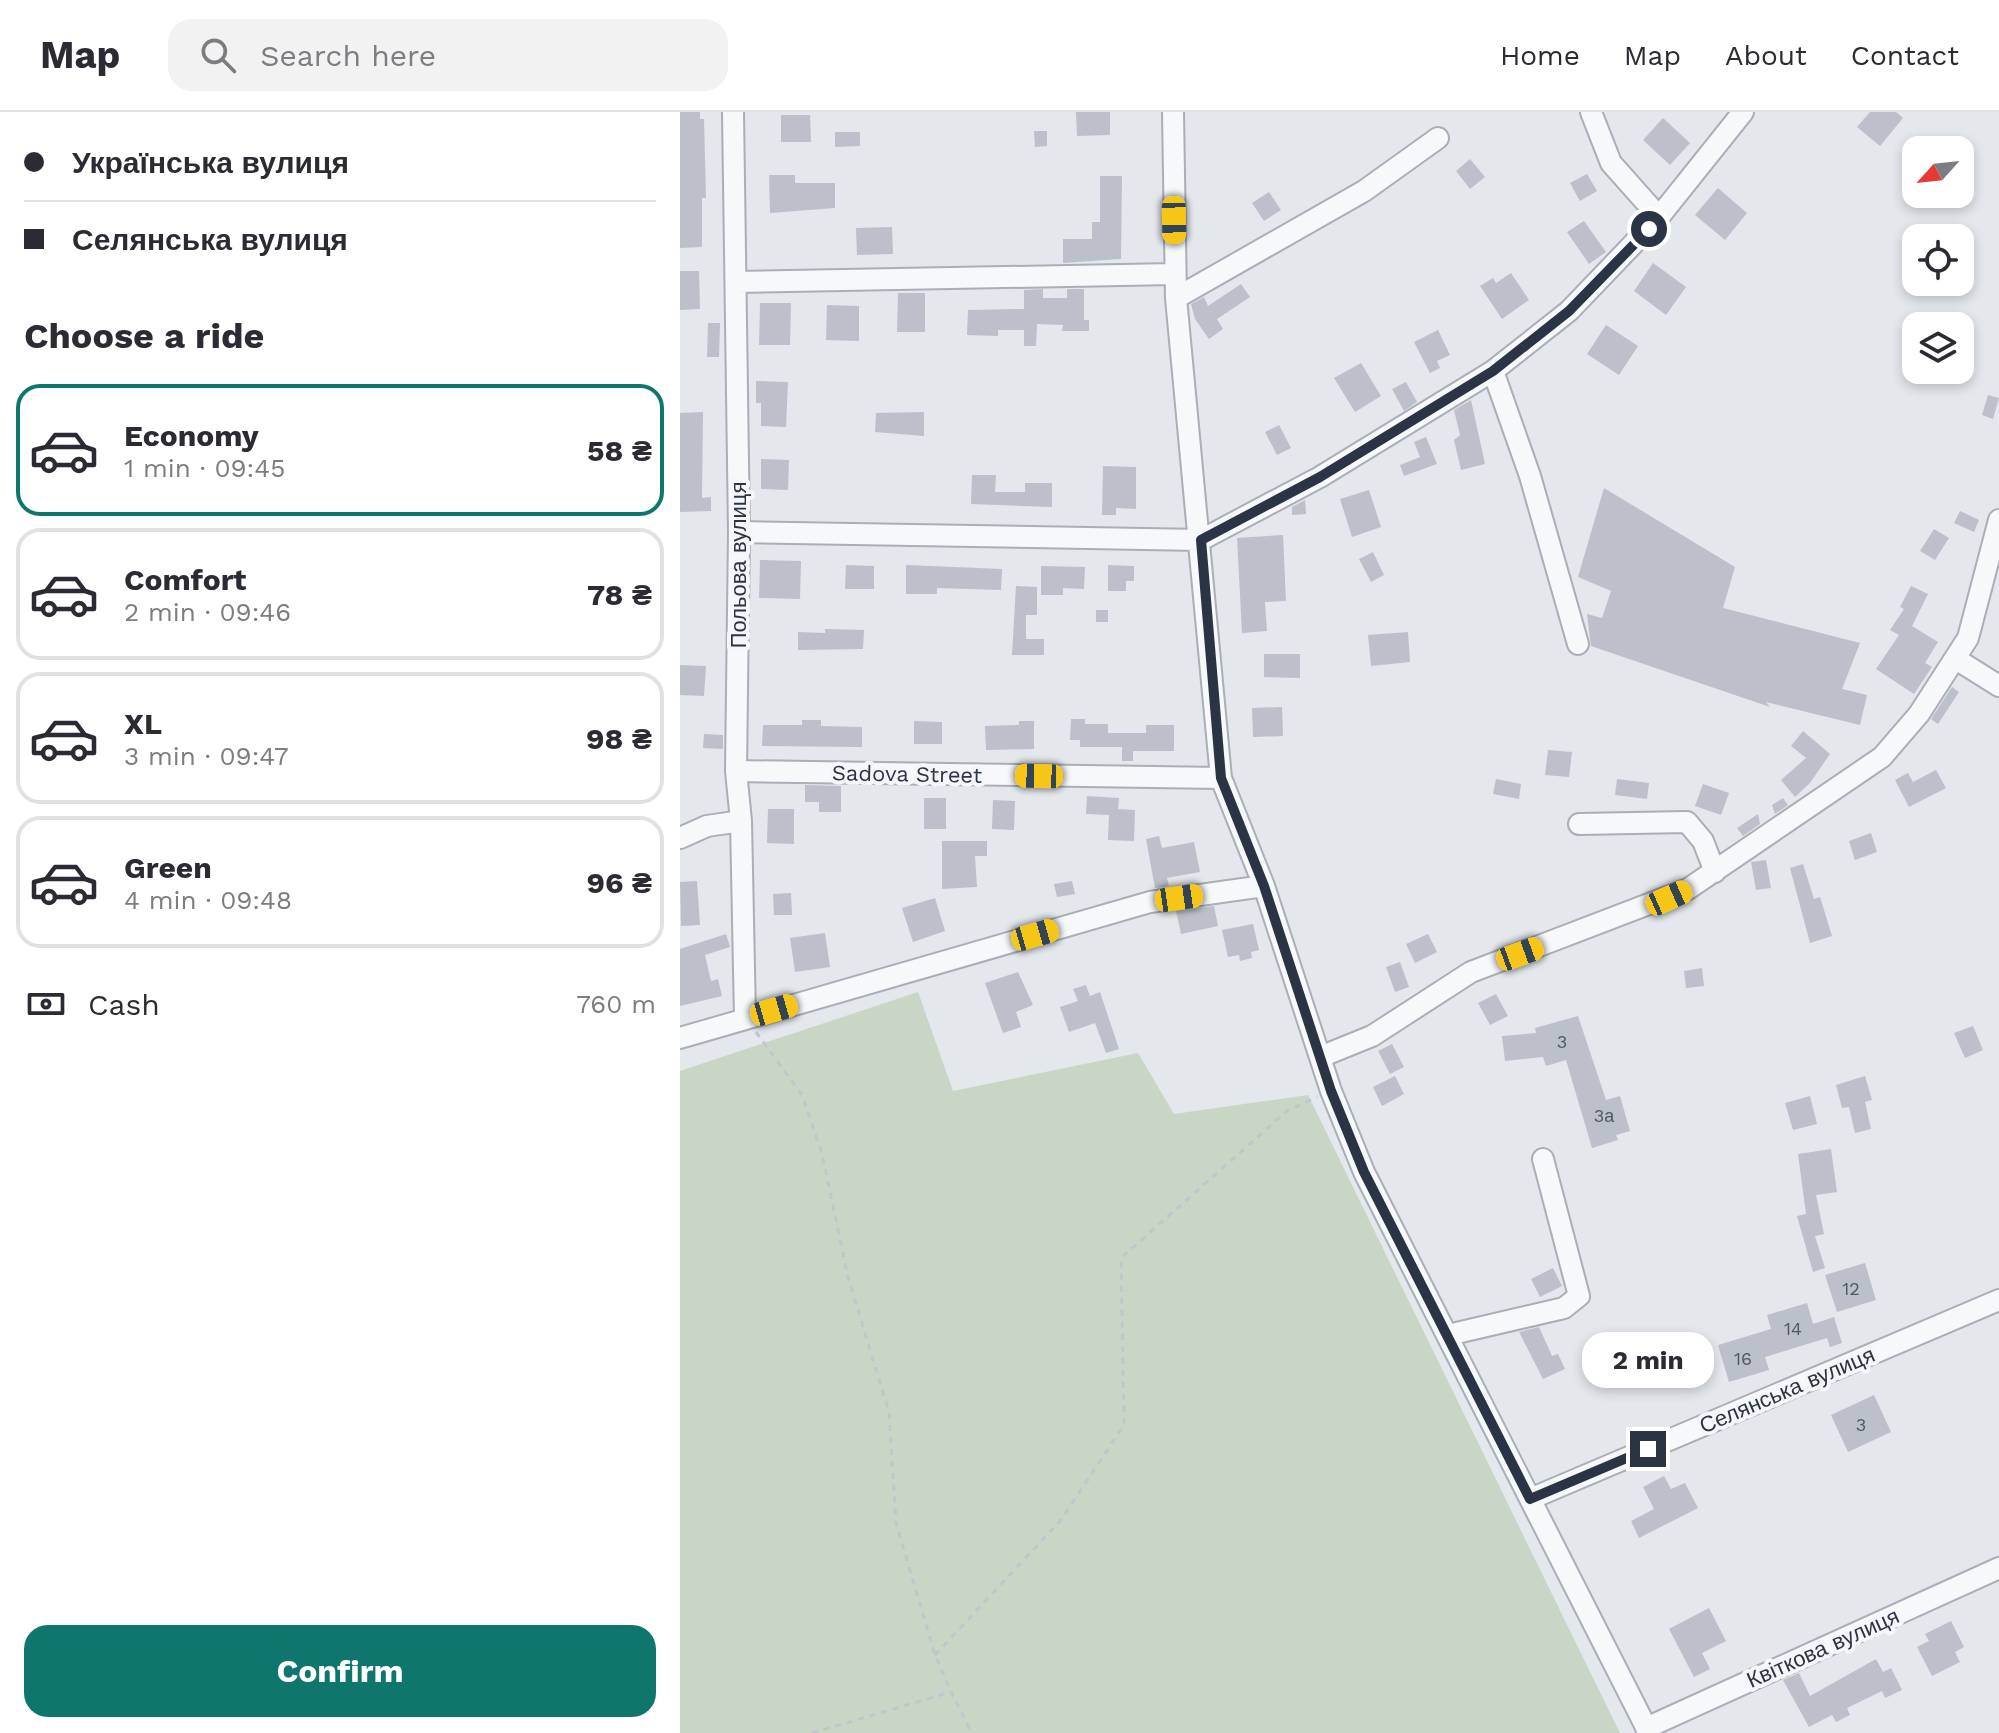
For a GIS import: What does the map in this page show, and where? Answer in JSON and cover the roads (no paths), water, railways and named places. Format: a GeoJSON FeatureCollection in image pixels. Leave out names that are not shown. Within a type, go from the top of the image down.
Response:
{"type":"FeatureCollection","features":[{"type":"Feature","properties":{"kind":"street","name":"Польова вулиця"},"geometry":{"type":"LineString","coordinates":[[733,112],[739,532],[736,771],[741,821],[745,1018]]}},
{"type":"Feature","properties":{"kind":"street"},"geometry":{"type":"LineString","coordinates":[[1173,112],[1174,274],[1221,778],[1264,886],[1331,1091],[1364,1172],[1648,1731]]}},
{"type":"Feature","properties":{"kind":"street"},"geometry":{"type":"LineString","coordinates":[[1591,112],[1611,163],[1659,217]]}},
{"type":"Feature","properties":{"kind":"street"},"geometry":{"type":"LineString","coordinates":[[739,532],[1201,540],[1320,477],[1493,371],[1569,311],[1659,217],[1743,112]]}},
{"type":"Feature","properties":{"kind":"street"},"geometry":{"type":"LineString","coordinates":[[1176,298],[1364,191],[1438,138]]}},
{"type":"Feature","properties":{"kind":"street"},"geometry":{"type":"LineString","coordinates":[[736,282],[1174,274]]}},
{"type":"Feature","properties":{"kind":"street"},"geometry":{"type":"LineString","coordinates":[[1493,371],[1530,476],[1578,644]]}},
{"type":"Feature","properties":{"kind":"street"},"geometry":{"type":"LineString","coordinates":[[1320,1057],[1372,1036],[1471,972],[1649,907],[1688,889],[1882,757],[1919,714],[1968,638],[1999,520]]}},
{"type":"Feature","properties":{"kind":"street"},"geometry":{"type":"LineString","coordinates":[[1956,659],[1999,686]]}},
{"type":"Feature","properties":{"kind":"street","name":"Sadova Street"},"geometry":{"type":"LineString","coordinates":[[736,771],[1221,778]]}},
{"type":"Feature","properties":{"kind":"street"},"geometry":{"type":"LineString","coordinates":[[680,838],[707,826],[741,821]]}},
{"type":"Feature","properties":{"kind":"street"},"geometry":{"type":"LineString","coordinates":[[1579,824],[1687,822],[1703,841],[1715,872]]}},
{"type":"Feature","properties":{"kind":"street"},"geometry":{"type":"LineString","coordinates":[[680,1038],[1150,902],[1264,886]]}},
{"type":"Feature","properties":{"kind":"street"},"geometry":{"type":"LineString","coordinates":[[1448,1335],[1564,1308],[1579,1296],[1543,1159]]}},
{"type":"Feature","properties":{"kind":"street","name":"Селянська вулиця"},"geometry":{"type":"LineString","coordinates":[[1530,1499],[1999,1300]]}},
{"type":"Feature","properties":{"kind":"street","name":"Квіткова вулиця"},"geometry":{"type":"LineString","coordinates":[[1648,1731],[1999,1568]]}}]}
